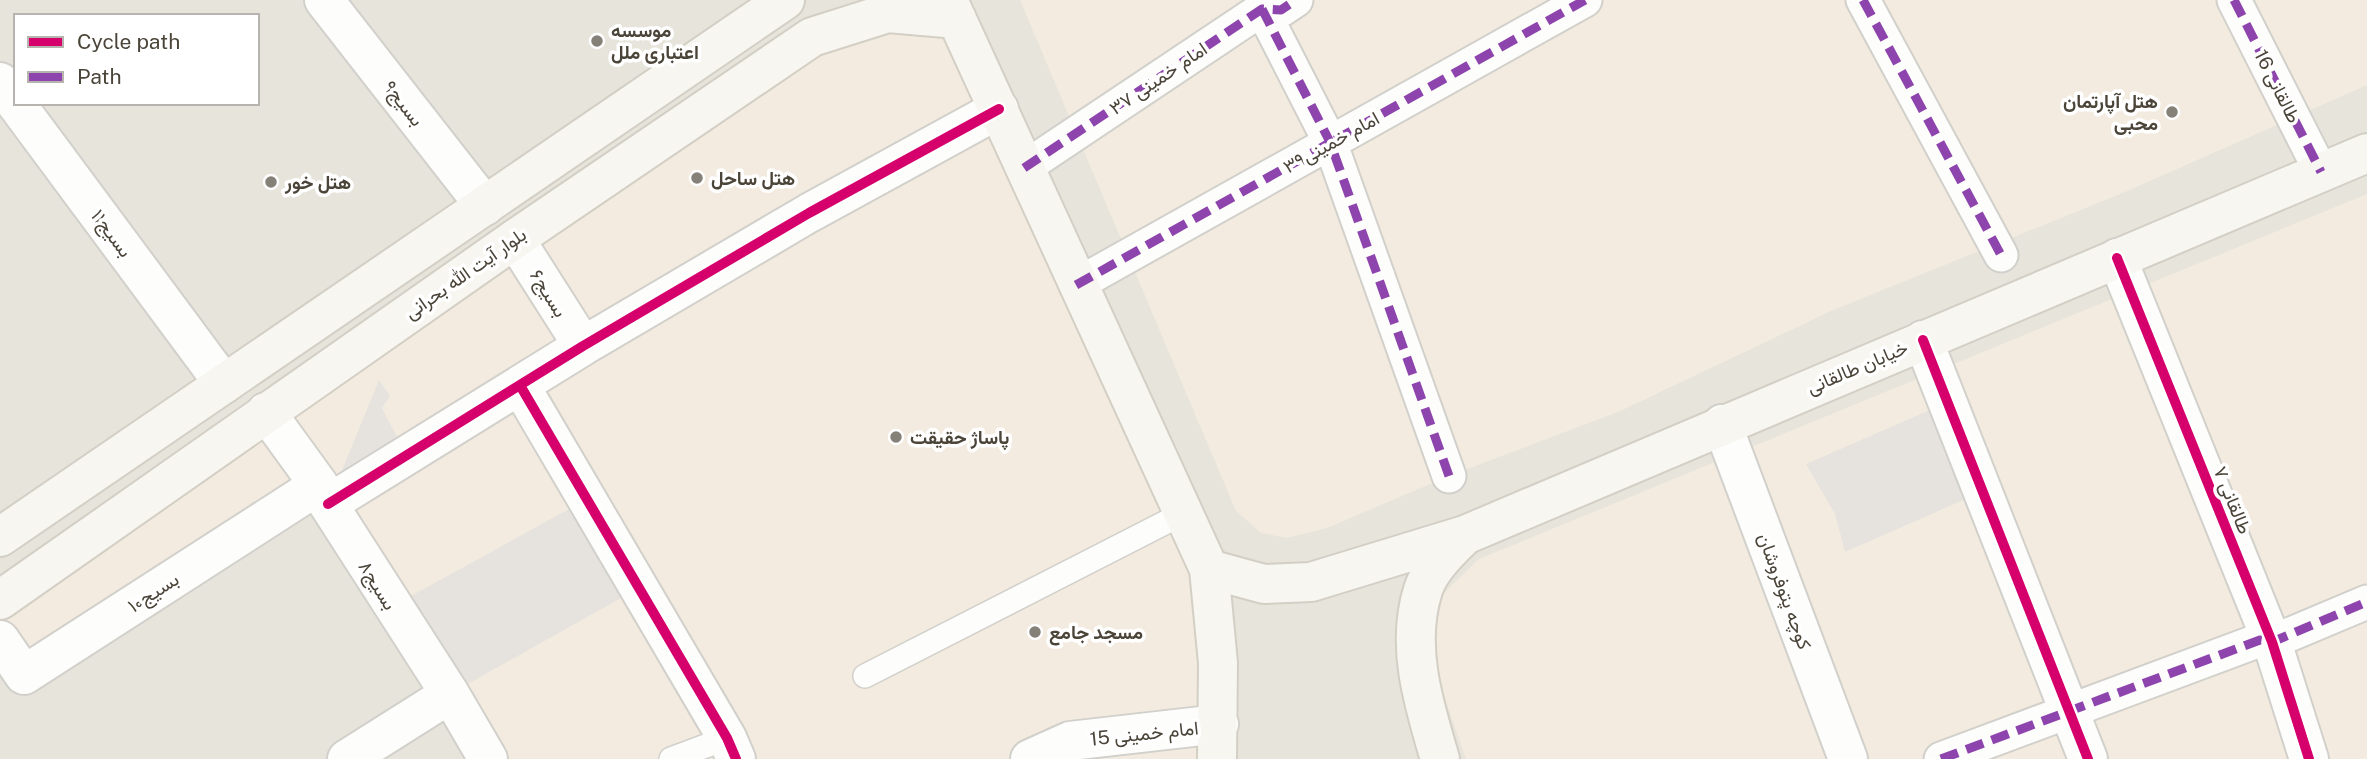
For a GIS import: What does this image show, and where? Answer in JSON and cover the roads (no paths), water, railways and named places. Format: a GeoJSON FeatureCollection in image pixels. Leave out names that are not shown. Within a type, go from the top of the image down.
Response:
{"type":"FeatureCollection","features":[{"type":"Feature","properties":{"kind":"main road"},"geometry":{"type":"LineString","coordinates":[[0,537],[785,0]]}},
{"type":"Feature","properties":{"kind":"main road"},"geometry":{"type":"LineString","coordinates":[[955,6],[1076,285],[1209,569],[1218,663],[1218,742]]}},
{"type":"Feature","properties":{"kind":"main road","name":"بلوار آیت الله بحرانی"},"geometry":{"type":"LineString","coordinates":[[0,600],[514,239],[812,37],[888,13],[955,6]]}},
{"type":"Feature","properties":{"kind":"main road"},"geometry":{"type":"LineString","coordinates":[[666,81],[692,73],[705,82],[693,117]]}},
{"type":"Feature","properties":{"kind":"main road","name":"خیابان طالقانی"},"geometry":{"type":"LineString","coordinates":[[1209,569],[1264,584],[1311,582],[1465,535],[2117,258],[2352,166]]}},
{"type":"Feature","properties":{"kind":"main road"},"geometry":{"type":"LineString","coordinates":[[1440,759],[1414,651],[1423,590],[1441,559],[1465,535]]}},
{"type":"Feature","properties":{"kind":"street","name":"بسیج۹"},"geometry":{"type":"LineString","coordinates":[[324,0],[485,206]]}},
{"type":"Feature","properties":{"kind":"street","name":"امام خمینی ۳۷"},"geometry":{"type":"LineString","coordinates":[[1024,168],[1262,9],[1281,10],[1296,0]]}},
{"type":"Feature","properties":{"kind":"street","name":"امام خمینی۳۹"},"geometry":{"type":"LineString","coordinates":[[1076,285],[1586,0]]}},
{"type":"Feature","properties":{"kind":"street"},"geometry":{"type":"LineString","coordinates":[[1863,0],[2001,255]]}},
{"type":"Feature","properties":{"kind":"street","name":"طالقانی 16"},"geometry":{"type":"LineString","coordinates":[[2234,0],[2352,166]]}},
{"type":"Feature","properties":{"kind":"street"},"geometry":{"type":"LineString","coordinates":[[1262,9],[1330,142],[1449,476]]}},
{"type":"Feature","properties":{"kind":"street","name":"بسیج۱۱"},"geometry":{"type":"LineString","coordinates":[[7,108],[224,384]]}},
{"type":"Feature","properties":{"kind":"street"},"geometry":{"type":"LineString","coordinates":[[323,495],[521,387],[583,346],[808,213],[999,109]]}},
{"type":"Feature","properties":{"kind":"street","name":"بسیج۶"},"geometry":{"type":"LineString","coordinates":[[514,239],[583,346]]}},
{"type":"Feature","properties":{"kind":"street","name":"طالقانی ۷"},"geometry":{"type":"LineString","coordinates":[[2117,258],[2272,642],[2309,759]]}},
{"type":"Feature","properties":{"kind":"street"},"geometry":{"type":"LineString","coordinates":[[1923,340],[2088,759]]}},
{"type":"Feature","properties":{"kind":"street"},"geometry":{"type":"LineString","coordinates":[[521,387],[731,748]]}},
{"type":"Feature","properties":{"kind":"street","name":"بسیج۸"},"geometry":{"type":"LineString","coordinates":[[266,412],[323,495],[450,694],[488,759]]}},
{"type":"Feature","properties":{"kind":"street","name":"کوچه پتوفروشان"},"geometry":{"type":"LineString","coordinates":[[1722,424],[1848,759]]}},
{"type":"Feature","properties":{"kind":"street","name":"بسیج۱۰"},"geometry":{"type":"LineString","coordinates":[[0,640],[24,675],[323,495]]}},
{"type":"Feature","properties":{"kind":"street"},"geometry":{"type":"LineString","coordinates":[[1941,759],[2067,709],[2260,640],[2272,642],[2367,602]]}},
{"type":"Feature","properties":{"kind":"street"},"geometry":{"type":"LineString","coordinates":[[347,759],[450,694]]}},
{"type":"Feature","properties":{"kind":"street","name":"امام خمینی 15"},"geometry":{"type":"LineString","coordinates":[[1030,759],[1070,741],[1218,742]]}},
{"type":"Feature","properties":{"kind":"lane"},"geometry":{"type":"LineString","coordinates":[[865,676],[1181,514]]}},
{"type":"Feature","properties":{"kind":"lane"},"geometry":{"type":"LineString","coordinates":[[671,759],[731,748]]}},
{"type":"Feature","properties":{"kind":"place","name":"موسسه اعتباری ملل"},"geometry":{"type":"Point","coordinates":[597,41]}},
{"type":"Feature","properties":{"kind":"place","name":"هتل آپارتمان محبی"},"geometry":{"type":"Point","coordinates":[2172,112]}},
{"type":"Feature","properties":{"kind":"place","name":"هتل ساحل"},"geometry":{"type":"Point","coordinates":[697,178]}},
{"type":"Feature","properties":{"kind":"place","name":"هتل خور"},"geometry":{"type":"Point","coordinates":[271,182]}},
{"type":"Feature","properties":{"kind":"place","name":"پاساژ حقیقت"},"geometry":{"type":"Point","coordinates":[896,437]}},
{"type":"Feature","properties":{"kind":"place","name":"مسجد جامع"},"geometry":{"type":"Point","coordinates":[1035,632]}}]}
